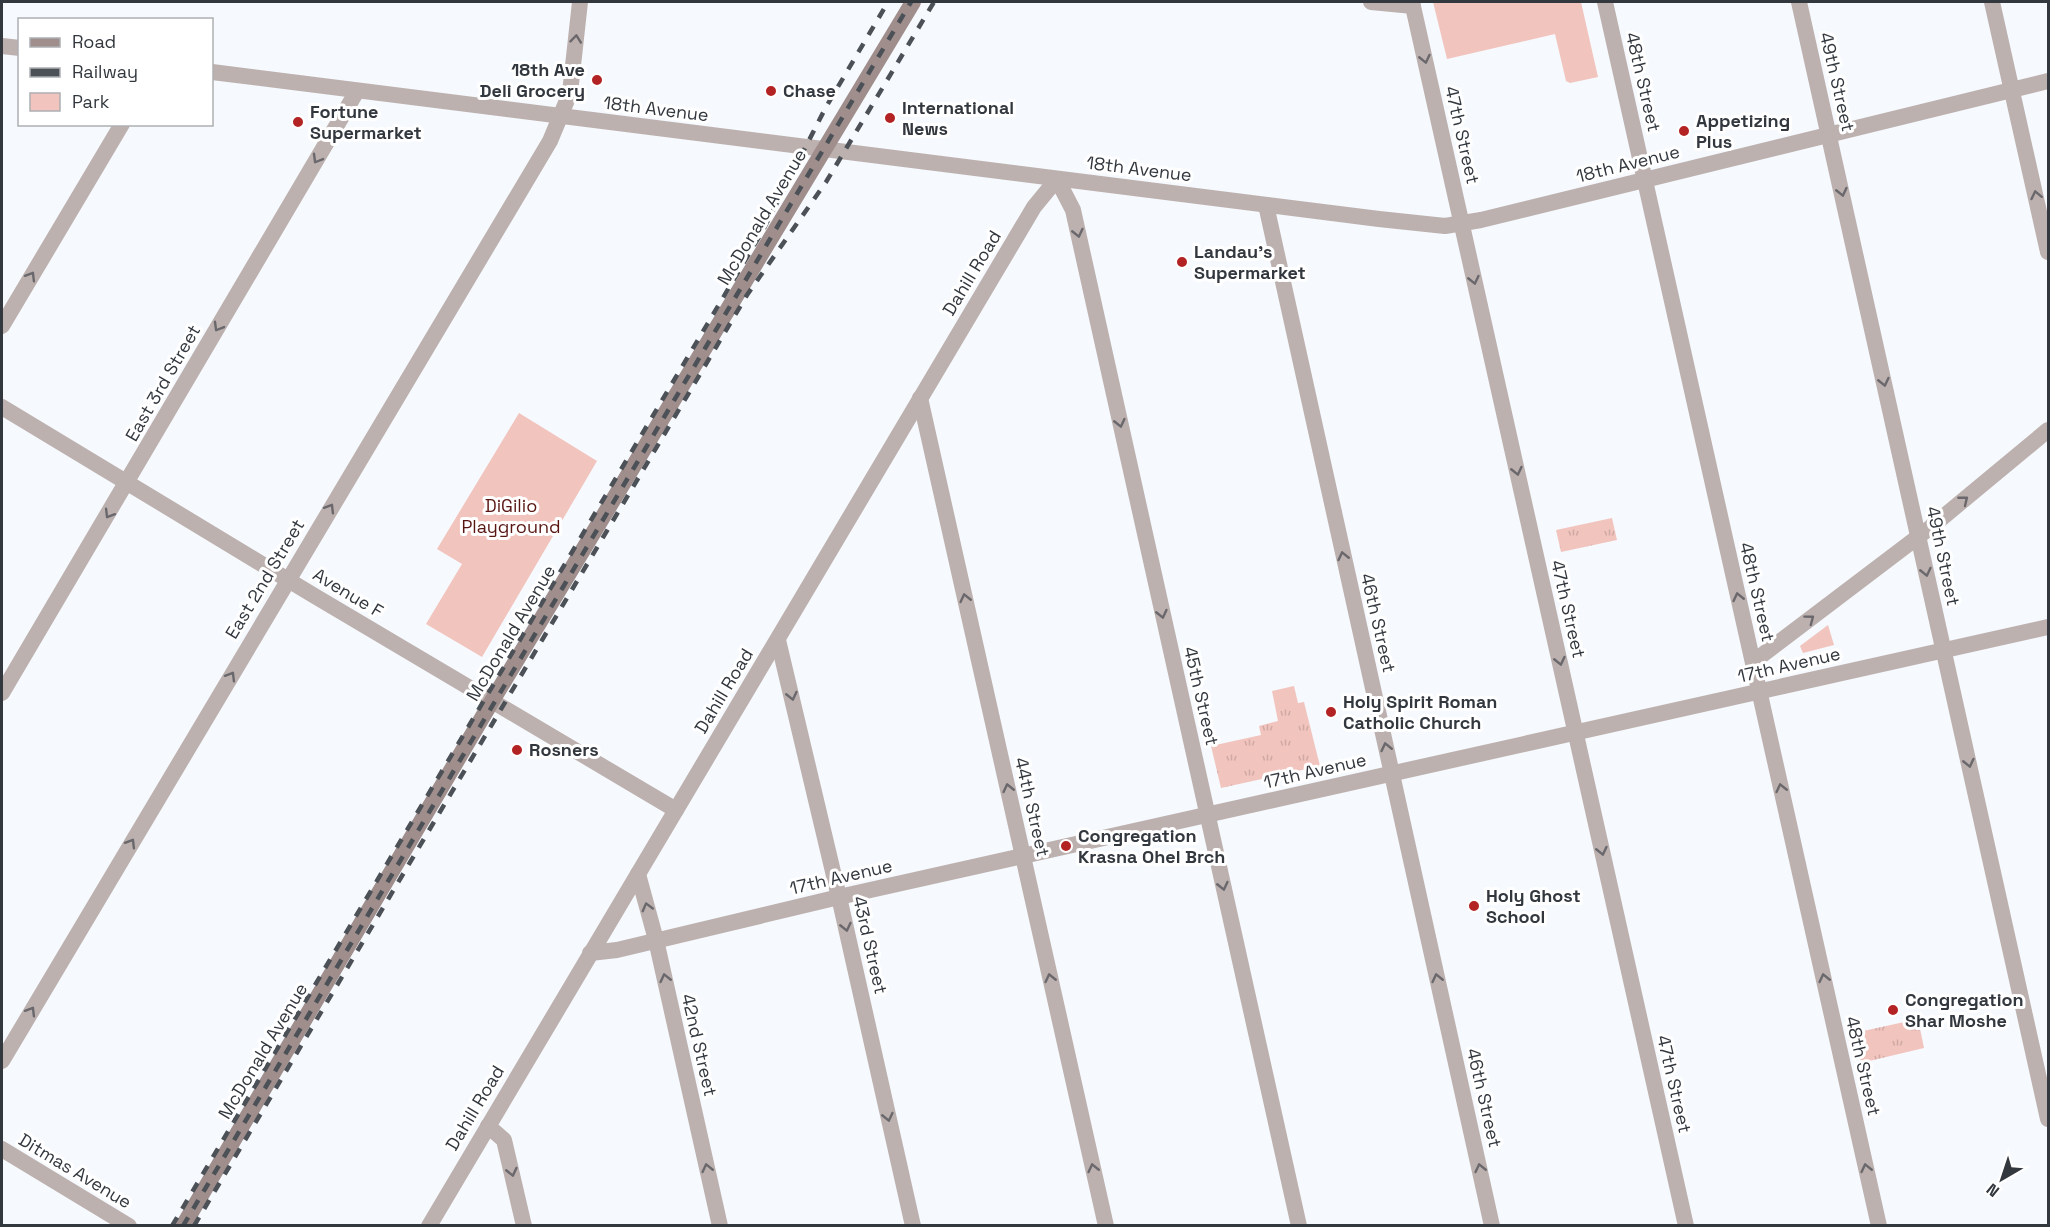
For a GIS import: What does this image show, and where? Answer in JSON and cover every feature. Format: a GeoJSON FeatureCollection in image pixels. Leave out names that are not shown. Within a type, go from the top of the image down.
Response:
{"type":"FeatureCollection","features":[{"type":"Feature","properties":{"kind":"main road","name":"McDonald Avenue"},"geometry":{"type":"LineString","coordinates":[[183,1226],[492,701],[913,2]]}},
{"type":"Feature","properties":{"kind":"street","name":"East 2nd Street"},"geometry":{"type":"LineString","coordinates":[[2,1061],[550,141],[570,93],[580,2]]}},
{"type":"Feature","properties":{"kind":"street"},"geometry":{"type":"LineString","coordinates":[[1371,2],[1412,4]]}},
{"type":"Feature","properties":{"kind":"street","name":"48th Street"},"geometry":{"type":"LineString","coordinates":[[1605,2],[1879,1226]]}},
{"type":"Feature","properties":{"kind":"street","name":"49th Street"},"geometry":{"type":"LineString","coordinates":[[1799,2],[2049,1119]]}},
{"type":"Feature","properties":{"kind":"street"},"geometry":{"type":"LineString","coordinates":[[1992,2],[2049,252]]}},
{"type":"Feature","properties":{"kind":"street","name":"47th Street"},"geometry":{"type":"LineString","coordinates":[[1412,4],[1686,1226]]}},
{"type":"Feature","properties":{"kind":"street"},"geometry":{"type":"LineString","coordinates":[[2,46],[18,48]]}},
{"type":"Feature","properties":{"kind":"street","name":"18th Avenue"},"geometry":{"type":"LineString","coordinates":[[213,72],[1433,225],[1481,220],[2049,81]]}},
{"type":"Feature","properties":{"kind":"street","name":"East 3rd Street"},"geometry":{"type":"LineString","coordinates":[[2,693],[357,91]]}},
{"type":"Feature","properties":{"kind":"street"},"geometry":{"type":"LineString","coordinates":[[2,326],[121,126]]}},
{"type":"Feature","properties":{"kind":"street","name":"Dahill Road"},"geometry":{"type":"LineString","coordinates":[[429,1226],[1034,207],[1057,179]]}},
{"type":"Feature","properties":{"kind":"street","name":"45th Street"},"geometry":{"type":"LineString","coordinates":[[1057,179],[1073,210],[1299,1226]]}},
{"type":"Feature","properties":{"kind":"street","name":"46th Street"},"geometry":{"type":"LineString","coordinates":[[1266,205],[1492,1226]]}},
{"type":"Feature","properties":{"kind":"street","name":"44th Street"},"geometry":{"type":"LineString","coordinates":[[920,398],[1106,1226]]}},
{"type":"Feature","properties":{"kind":"street","name":"Avenue F"},"geometry":{"type":"LineString","coordinates":[[2,407],[676,810]]}},
{"type":"Feature","properties":{"kind":"street"},"geometry":{"type":"LineString","coordinates":[[1753,662],[1918,536],[2049,430]]}},
{"type":"Feature","properties":{"kind":"street","name":"17th Avenue"},"geometry":{"type":"LineString","coordinates":[[590,953],[617,950],[839,897],[2049,627]]}},
{"type":"Feature","properties":{"kind":"street","name":"43rd Street"},"geometry":{"type":"LineString","coordinates":[[778,639],[913,1226]]}},
{"type":"Feature","properties":{"kind":"street","name":"42nd Street"},"geometry":{"type":"LineString","coordinates":[[638,874],[656,940],[720,1226]]}},
{"type":"Feature","properties":{"kind":"street"},"geometry":{"type":"LineString","coordinates":[[488,1126],[504,1140],[524,1226]]}},
{"type":"Feature","properties":{"kind":"street","name":"Ditmas Avenue"},"geometry":{"type":"LineString","coordinates":[[2,1149],[129,1226]]}},
{"type":"Feature","properties":{"kind":"green space"},"geometry":{"type":"Polygon","coordinates":[[[1433,2],[1581,2],[1598,77],[1570,83],[1566,81],[1555,34],[1447,59],[1433,2]]]}},
{"type":"Feature","properties":{"kind":"green space","name":"DiGilio Playground"},"geometry":{"type":"Polygon","coordinates":[[[519,413],[597,461],[482,657],[426,624],[462,564],[437,549],[519,413]]]}},
{"type":"Feature","properties":{"kind":"green space"},"geometry":{"type":"Polygon","coordinates":[[[1612,518],[1617,540],[1561,552],[1556,530],[1612,518]]]}},
{"type":"Feature","properties":{"kind":"green space"},"geometry":{"type":"Polygon","coordinates":[[[1828,625],[1834,645],[1803,653],[1800,646],[1828,625]]]}},
{"type":"Feature","properties":{"kind":"green space"},"geometry":{"type":"Polygon","coordinates":[[[1294,686],[1298,703],[1304,702],[1320,766],[1221,788],[1211,746],[1261,735],[1259,726],[1278,721],[1272,691],[1294,686]]]}},
{"type":"Feature","properties":{"kind":"green space"},"geometry":{"type":"Polygon","coordinates":[[[1918,1019],[1924,1048],[1861,1063],[1854,1033],[1918,1019]]]}},
{"type":"Feature","properties":{"kind":"railway"},"geometry":{"type":"LineString","coordinates":[[172,1226],[762,232],[826,107],[888,2]]}},
{"type":"Feature","properties":{"kind":"railway"},"geometry":{"type":"LineString","coordinates":[[183,1226],[911,2]]}},
{"type":"Feature","properties":{"kind":"railway"},"geometry":{"type":"LineString","coordinates":[[194,1226],[747,295],[826,182],[934,2]]}},
{"type":"Feature","properties":{"kind":"place","name":"18th Ave Deli Grocery"},"geometry":{"type":"Point","coordinates":[597,80]}},
{"type":"Feature","properties":{"kind":"place","name":"Chase"},"geometry":{"type":"Point","coordinates":[771,91]}},
{"type":"Feature","properties":{"kind":"place","name":"International News"},"geometry":{"type":"Point","coordinates":[890,118]}},
{"type":"Feature","properties":{"kind":"place","name":"Fortune Supermarket"},"geometry":{"type":"Point","coordinates":[298,122]}},
{"type":"Feature","properties":{"kind":"place","name":"Appetizing Plus"},"geometry":{"type":"Point","coordinates":[1684,131]}},
{"type":"Feature","properties":{"kind":"place","name":"Landau's Supermarket"},"geometry":{"type":"Point","coordinates":[1182,262]}},
{"type":"Feature","properties":{"kind":"place","name":"Holy Spirit Roman Catholic Church"},"geometry":{"type":"Point","coordinates":[1331,712]}},
{"type":"Feature","properties":{"kind":"place","name":"Rosners"},"geometry":{"type":"Point","coordinates":[517,750]}},
{"type":"Feature","properties":{"kind":"place","name":"Congregation Krasna Ohel Brch"},"geometry":{"type":"Point","coordinates":[1066,846]}},
{"type":"Feature","properties":{"kind":"place","name":"Holy Ghost School"},"geometry":{"type":"Point","coordinates":[1474,906]}},
{"type":"Feature","properties":{"kind":"place","name":"Congregation Shar Moshe"},"geometry":{"type":"Point","coordinates":[1893,1010]}}]}
